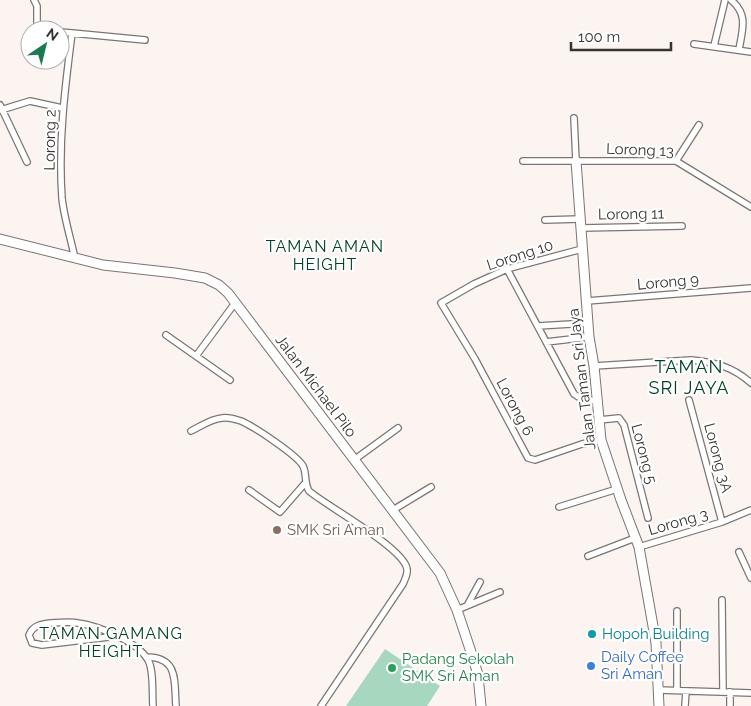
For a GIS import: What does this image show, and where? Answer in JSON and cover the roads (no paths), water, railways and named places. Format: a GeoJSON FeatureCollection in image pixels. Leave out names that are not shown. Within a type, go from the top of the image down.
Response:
{"type":"FeatureCollection","features":[{"type":"Feature","properties":{"kind":"street"},"geometry":{"type":"LineString","coordinates":[[34,0],[37,6],[37,20]]}},
{"type":"Feature","properties":{"kind":"street"},"geometry":{"type":"LineString","coordinates":[[714,46],[725,0]]}},
{"type":"Feature","properties":{"kind":"street"},"geometry":{"type":"LineString","coordinates":[[731,0],[739,6],[743,16],[739,50]]}},
{"type":"Feature","properties":{"kind":"street"},"geometry":{"type":"LineString","coordinates":[[72,33],[145,40]]}},
{"type":"Feature","properties":{"kind":"street","name":"Lorong 2"},"geometry":{"type":"LineString","coordinates":[[72,33],[62,108],[61,161],[63,201],[75,259]]}},
{"type":"Feature","properties":{"kind":"street"},"geometry":{"type":"LineString","coordinates":[[694,44],[751,52]]}},
{"type":"Feature","properties":{"kind":"street"},"geometry":{"type":"LineString","coordinates":[[27,162],[1,108],[30,101],[62,108]]}},
{"type":"Feature","properties":{"kind":"street"},"geometry":{"type":"LineString","coordinates":[[574,118],[576,161]]}},
{"type":"Feature","properties":{"kind":"street"},"geometry":{"type":"LineString","coordinates":[[676,161],[699,125]]}},
{"type":"Feature","properties":{"kind":"street","name":"Lorong 13"},"geometry":{"type":"LineString","coordinates":[[523,161],[676,161],[751,207]]}},
{"type":"Feature","properties":{"kind":"street","name":"Jalan Taman Sri Jaya"},"geometry":{"type":"LineString","coordinates":[[576,161],[589,337],[594,366],[600,440],[637,543],[654,624],[660,690],[659,706]]}},
{"type":"Feature","properties":{"kind":"street","name":"Lorong 11"},"geometry":{"type":"LineString","coordinates":[[545,220],[682,226]]}},
{"type":"Feature","properties":{"kind":"street","name":"Jalan Michael Pilo"},"geometry":{"type":"LineString","coordinates":[[0,239],[103,265],[175,273],[204,278],[219,285],[235,303],[440,573],[457,610],[478,675],[481,706]]}},
{"type":"Feature","properties":{"kind":"street","name":"Lorong 10"},"geometry":{"type":"LineString","coordinates":[[441,303],[474,284],[507,269],[582,249]]}},
{"type":"Feature","properties":{"kind":"street"},"geometry":{"type":"LineString","coordinates":[[507,269],[574,394],[583,400],[597,401]]}},
{"type":"Feature","properties":{"kind":"street","name":"Lorong 9"},"geometry":{"type":"LineString","coordinates":[[586,302],[751,288]]}},
{"type":"Feature","properties":{"kind":"street"},"geometry":{"type":"LineString","coordinates":[[196,356],[235,303]]}},
{"type":"Feature","properties":{"kind":"street","name":"Lorong 6"},"geometry":{"type":"LineString","coordinates":[[441,303],[475,359],[528,458],[535,460],[600,440]]}},
{"type":"Feature","properties":{"kind":"street"},"geometry":{"type":"LineString","coordinates":[[538,326],[588,323]]}},
{"type":"Feature","properties":{"kind":"street"},"geometry":{"type":"LineString","coordinates":[[166,336],[230,380]]}},
{"type":"Feature","properties":{"kind":"street"},"geometry":{"type":"LineString","coordinates":[[546,342],[589,337]]}},
{"type":"Feature","properties":{"kind":"street"},"geometry":{"type":"LineString","coordinates":[[594,366],[691,360],[732,368],[751,383]]}},
{"type":"Feature","properties":{"kind":"street","name":"Lorong 3A"},"geometry":{"type":"LineString","coordinates":[[689,400],[722,522]]}},
{"type":"Feature","properties":{"kind":"street"},"geometry":{"type":"LineString","coordinates":[[191,431],[207,422],[224,417],[243,422],[268,437],[298,460],[304,467],[308,489],[313,495],[392,548],[405,562],[407,569],[403,584],[321,706]]}},
{"type":"Feature","properties":{"kind":"street","name":"Lorong 5"},"geometry":{"type":"LineString","coordinates":[[599,420],[619,418],[624,425],[648,518]]}},
{"type":"Feature","properties":{"kind":"street"},"geometry":{"type":"LineString","coordinates":[[354,460],[398,428]]}},
{"type":"Feature","properties":{"kind":"street"},"geometry":{"type":"LineString","coordinates":[[249,490],[280,512],[306,482]]}},
{"type":"Feature","properties":{"kind":"street"},"geometry":{"type":"LineString","coordinates":[[393,510],[431,487]]}},
{"type":"Feature","properties":{"kind":"street"},"geometry":{"type":"LineString","coordinates":[[559,507],[617,489]]}},
{"type":"Feature","properties":{"kind":"street","name":"Lorong 3"},"geometry":{"type":"LineString","coordinates":[[637,543],[722,522],[751,510]]}},
{"type":"Feature","properties":{"kind":"street"},"geometry":{"type":"LineString","coordinates":[[588,556],[637,543]]}},
{"type":"Feature","properties":{"kind":"street"},"geometry":{"type":"LineString","coordinates":[[740,552],[751,578]]}},
{"type":"Feature","properties":{"kind":"street"},"geometry":{"type":"LineString","coordinates":[[467,605],[480,582]]}},
{"type":"Feature","properties":{"kind":"street"},"geometry":{"type":"LineString","coordinates":[[457,610],[500,592]]}},
{"type":"Feature","properties":{"kind":"street"},"geometry":{"type":"LineString","coordinates":[[722,600],[723,692]]}},
{"type":"Feature","properties":{"kind":"street"},"geometry":{"type":"LineString","coordinates":[[677,610],[677,690]]}},
{"type":"Feature","properties":{"kind":"street"},"geometry":{"type":"LineString","coordinates":[[117,636],[42,645],[32,643],[30,632],[37,626],[66,622],[87,625],[117,636],[141,651],[146,657],[150,667],[153,706]]}},
{"type":"Feature","properties":{"kind":"street"},"geometry":{"type":"LineString","coordinates":[[146,657],[154,657],[167,662],[172,668],[176,706]]}},
{"type":"Feature","properties":{"kind":"street"},"geometry":{"type":"LineString","coordinates":[[660,690],[751,693]]}},
{"type":"Feature","properties":{"kind":"street"},"geometry":{"type":"LineString","coordinates":[[685,706],[686,691]]}},
{"type":"Feature","properties":{"kind":"street"},"geometry":{"type":"LineString","coordinates":[[730,692],[730,706]]}},
{"type":"Feature","properties":{"kind":"place","name":"SMK Sri Aman"},"geometry":{"type":"Point","coordinates":[277,530]}},
{"type":"Feature","properties":{"kind":"place","name":"Hopoh Building"},"geometry":{"type":"Point","coordinates":[592,634]}},
{"type":"Feature","properties":{"kind":"place","name":"Daily Coffee Sri Aman"},"geometry":{"type":"Point","coordinates":[591,666]}},
{"type":"Feature","properties":{"kind":"place","name":"Padang Sekolah SMK Sri Aman"},"geometry":{"type":"Point","coordinates":[392,668]}},
{"type":"Feature","properties":{"kind":"district","name":"TAMAN AMAN HEIGHT"},"geometry":{"type":"Point","coordinates":[325,255]}},
{"type":"Feature","properties":{"kind":"district","name":"TAMAN SRI JAYA"},"geometry":{"type":"Point","coordinates":[689,377]}},
{"type":"Feature","properties":{"kind":"district","name":"TAMAN GAMANG HEIGHT"},"geometry":{"type":"Point","coordinates":[111,642]}}]}
